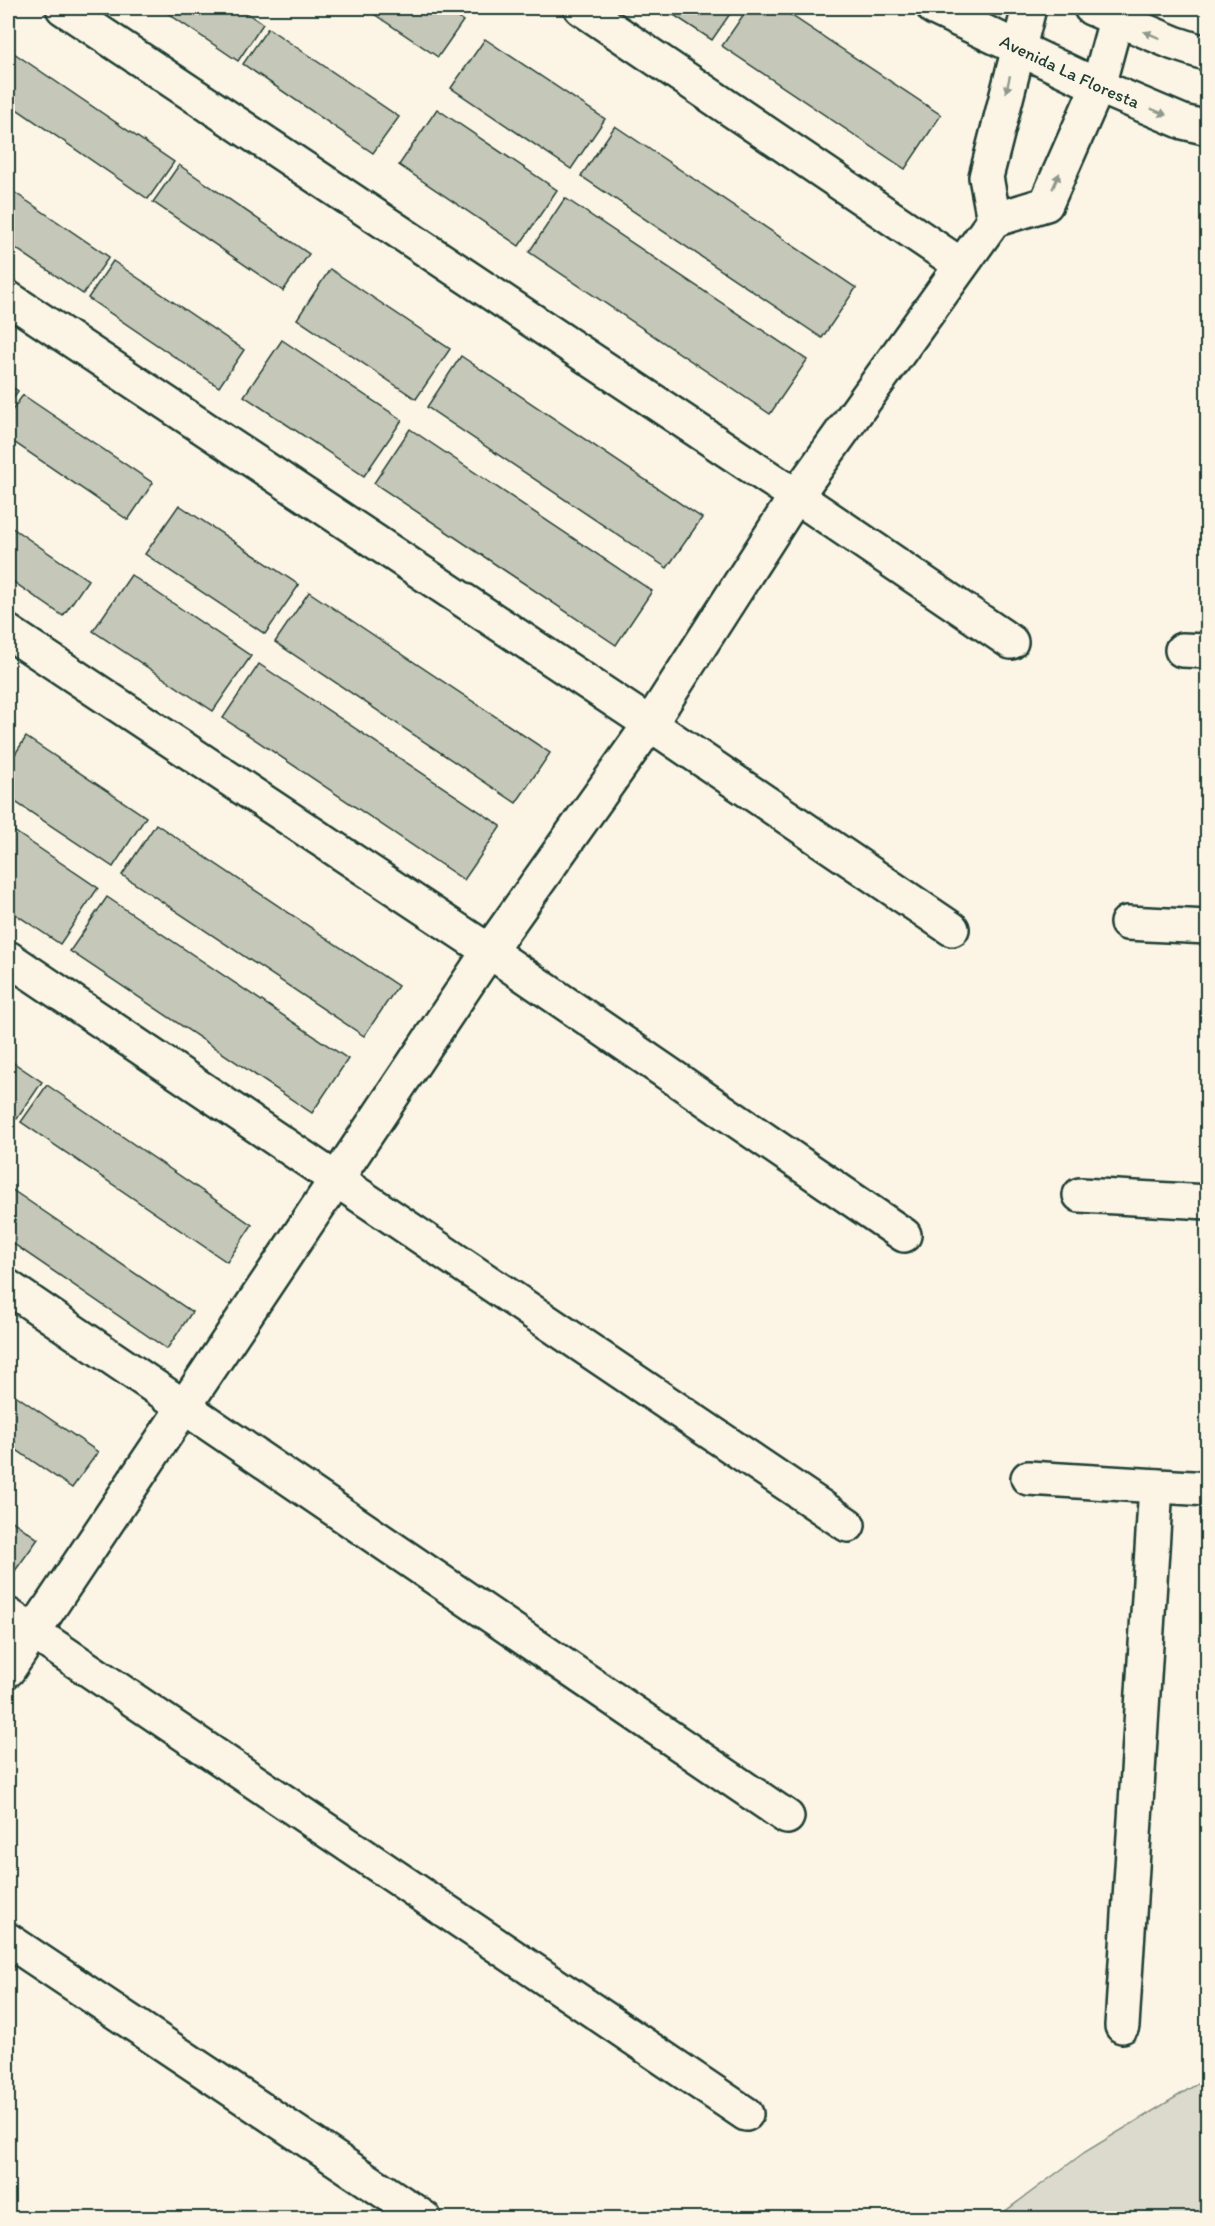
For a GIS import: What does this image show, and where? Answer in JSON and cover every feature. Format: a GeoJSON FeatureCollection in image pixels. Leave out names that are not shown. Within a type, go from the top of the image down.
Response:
{"type":"FeatureCollection","features":[{"type":"Feature","properties":{"kind":"street"},"geometry":{"type":"LineString","coordinates":[[63,8],[796,496],[1011,642]]}},
{"type":"Feature","properties":{"kind":"street"},"geometry":{"type":"LineString","coordinates":[[580,8],[961,265]]}},
{"type":"Feature","properties":{"kind":"street","name":"Avenida La Floresta"},"geometry":{"type":"LineString","coordinates":[[934,8],[1098,86],[1183,122],[1208,128]]}},
{"type":"Feature","properties":{"kind":"street"},"geometry":{"type":"LineString","coordinates":[[994,220],[986,177],[1029,8]]}},
{"type":"Feature","properties":{"kind":"street"},"geometry":{"type":"LineString","coordinates":[[8,1670],[20,1624],[185,1406],[489,951],[650,724],[796,496],[994,220],[1046,204],[1098,86],[1100,11],[1208,54]]}},
{"type":"Feature","properties":{"kind":"street"},"geometry":{"type":"LineString","coordinates":[[8,298],[650,724],[952,929]]}},
{"type":"Feature","properties":{"kind":"street"},"geometry":{"type":"LineString","coordinates":[[8,632],[489,951],[904,1235]]}},
{"type":"Feature","properties":{"kind":"street"},"geometry":{"type":"LineString","coordinates":[[1127,923],[1208,927]]}},
{"type":"Feature","properties":{"kind":"street"},"geometry":{"type":"LineString","coordinates":[[8,958],[338,1178],[848,1525]]}},
{"type":"Feature","properties":{"kind":"street"},"geometry":{"type":"LineString","coordinates":[[1080,1195],[1208,1202]]}},
{"type":"Feature","properties":{"kind":"street"},"geometry":{"type":"LineString","coordinates":[[8,1287],[787,1817]]}},
{"type":"Feature","properties":{"kind":"street"},"geometry":{"type":"LineString","coordinates":[[1028,1478],[1208,1490]]}},
{"type":"Feature","properties":{"kind":"street"},"geometry":{"type":"LineString","coordinates":[[1122,2026],[1156,1486]]}},
{"type":"Feature","properties":{"kind":"street"},"geometry":{"type":"LineString","coordinates":[[20,1624],[746,2114]]}},
{"type":"Feature","properties":{"kind":"street"},"geometry":{"type":"LineString","coordinates":[[8,1940],[424,2218]]}},
{"type":"Feature","properties":{"kind":"shaded area"},"geometry":{"type":"Polygon","coordinates":[[[1207,2078],[1207,2218],[996,2218],[1085,2152],[1207,2078]]]}},
{"type":"Feature","properties":{"kind":"building"},"geometry":{"type":"Polygon","coordinates":[[[160,8],[239,8],[263,24],[238,61],[160,8]]]}},
{"type":"Feature","properties":{"kind":"building"},"geometry":{"type":"Polygon","coordinates":[[[365,8],[444,8],[463,21],[438,57],[365,8]]]}},
{"type":"Feature","properties":{"kind":"building"},"geometry":{"type":"Polygon","coordinates":[[[663,8],[734,8],[712,40],[663,8]]]}},
{"type":"Feature","properties":{"kind":"building"},"geometry":{"type":"Polygon","coordinates":[[[748,8],[780,8],[941,115],[905,169],[722,46],[748,8]]]}},
{"type":"Feature","properties":{"kind":"building"},"geometry":{"type":"Polygon","coordinates":[[[268,28],[399,117],[373,153],[243,64],[268,28]]]}},
{"type":"Feature","properties":{"kind":"building"},"geometry":{"type":"Polygon","coordinates":[[[485,39],[605,119],[571,169],[451,88],[485,39]]]}},
{"type":"Feature","properties":{"kind":"building"},"geometry":{"type":"Polygon","coordinates":[[[8,49],[174,162],[148,199],[8,103],[8,49]]]}},
{"type":"Feature","properties":{"kind":"building"},"geometry":{"type":"Polygon","coordinates":[[[437,109],[557,190],[519,246],[399,165],[437,109]]]}},
{"type":"Feature","properties":{"kind":"building"},"geometry":{"type":"Polygon","coordinates":[[[615,126],[856,288],[822,338],[581,176],[615,126]]]}},
{"type":"Feature","properties":{"kind":"building"},"geometry":{"type":"Polygon","coordinates":[[[179,165],[309,254],[283,291],[153,202],[179,165]]]}},
{"type":"Feature","properties":{"kind":"building"},"geometry":{"type":"Polygon","coordinates":[[[8,188],[109,257],[83,294],[8,243],[8,188]]]}},
{"type":"Feature","properties":{"kind":"building"},"geometry":{"type":"Polygon","coordinates":[[[565,198],[807,360],[770,414],[529,252],[565,198]]]}},
{"type":"Feature","properties":{"kind":"building"},"geometry":{"type":"Polygon","coordinates":[[[113,261],[244,350],[219,387],[88,298],[113,261]]]}},
{"type":"Feature","properties":{"kind":"building"},"geometry":{"type":"Polygon","coordinates":[[[330,269],[450,349],[416,399],[297,319],[330,269]]]}},
{"type":"Feature","properties":{"kind":"building"},"geometry":{"type":"Polygon","coordinates":[[[282,340],[402,420],[364,476],[244,396],[282,340]]]}},
{"type":"Feature","properties":{"kind":"building"},"geometry":{"type":"Polygon","coordinates":[[[461,356],[702,518],[667,568],[427,407],[461,356]]]}},
{"type":"Feature","properties":{"kind":"building"},"geometry":{"type":"Polygon","coordinates":[[[8,384],[18,391],[8,406],[8,384]]]}},
{"type":"Feature","properties":{"kind":"building"},"geometry":{"type":"Polygon","coordinates":[[[23,395],[153,483],[128,520],[8,438],[8,416],[23,395]]]}},
{"type":"Feature","properties":{"kind":"building"},"geometry":{"type":"Polygon","coordinates":[[[410,429],[652,591],[616,645],[374,483],[410,429]]]}},
{"type":"Feature","properties":{"kind":"building"},"geometry":{"type":"Polygon","coordinates":[[[179,505],[299,585],[265,634],[145,554],[179,505]]]}},
{"type":"Feature","properties":{"kind":"building"},"geometry":{"type":"Polygon","coordinates":[[[8,525],[88,580],[63,616],[8,578],[8,525]]]}},
{"type":"Feature","properties":{"kind":"building"},"geometry":{"type":"Polygon","coordinates":[[[131,575],[251,656],[213,711],[93,631],[131,575]]]}},
{"type":"Feature","properties":{"kind":"building"},"geometry":{"type":"Polygon","coordinates":[[[309,592],[550,753],[516,803],[275,642],[309,592]]]}},
{"type":"Feature","properties":{"kind":"building"},"geometry":{"type":"Polygon","coordinates":[[[259,664],[501,826],[464,880],[223,718],[259,664]]]}},
{"type":"Feature","properties":{"kind":"building"},"geometry":{"type":"Polygon","coordinates":[[[26,737],[146,817],[113,867],[8,797],[8,765],[26,737]]]}},
{"type":"Feature","properties":{"kind":"building"},"geometry":{"type":"Polygon","coordinates":[[[156,824],[398,986],[364,1036],[122,875],[156,824]]]}},
{"type":"Feature","properties":{"kind":"building"},"geometry":{"type":"Polygon","coordinates":[[[8,827],[98,888],[60,944],[8,909],[8,827]]]}},
{"type":"Feature","properties":{"kind":"building"},"geometry":{"type":"Polygon","coordinates":[[[107,897],[348,1059],[312,1113],[70,951],[107,897]]]}},
{"type":"Feature","properties":{"kind":"building"},"geometry":{"type":"Polygon","coordinates":[[[8,1059],[42,1082],[17,1119],[8,1112],[8,1059]]]}},
{"type":"Feature","properties":{"kind":"building"},"geometry":{"type":"Polygon","coordinates":[[[47,1085],[252,1225],[227,1262],[21,1122],[47,1085]]]}},
{"type":"Feature","properties":{"kind":"building"},"geometry":{"type":"Polygon","coordinates":[[[8,1187],[192,1312],[167,1349],[8,1240],[8,1187]]]}},
{"type":"Feature","properties":{"kind":"building"},"geometry":{"type":"Polygon","coordinates":[[[8,1390],[98,1452],[72,1488],[8,1444],[8,1390]]]}},
{"type":"Feature","properties":{"kind":"building"},"geometry":{"type":"Polygon","coordinates":[[[8,1518],[38,1539],[12,1575],[8,1572],[8,1518]]]}}]}
